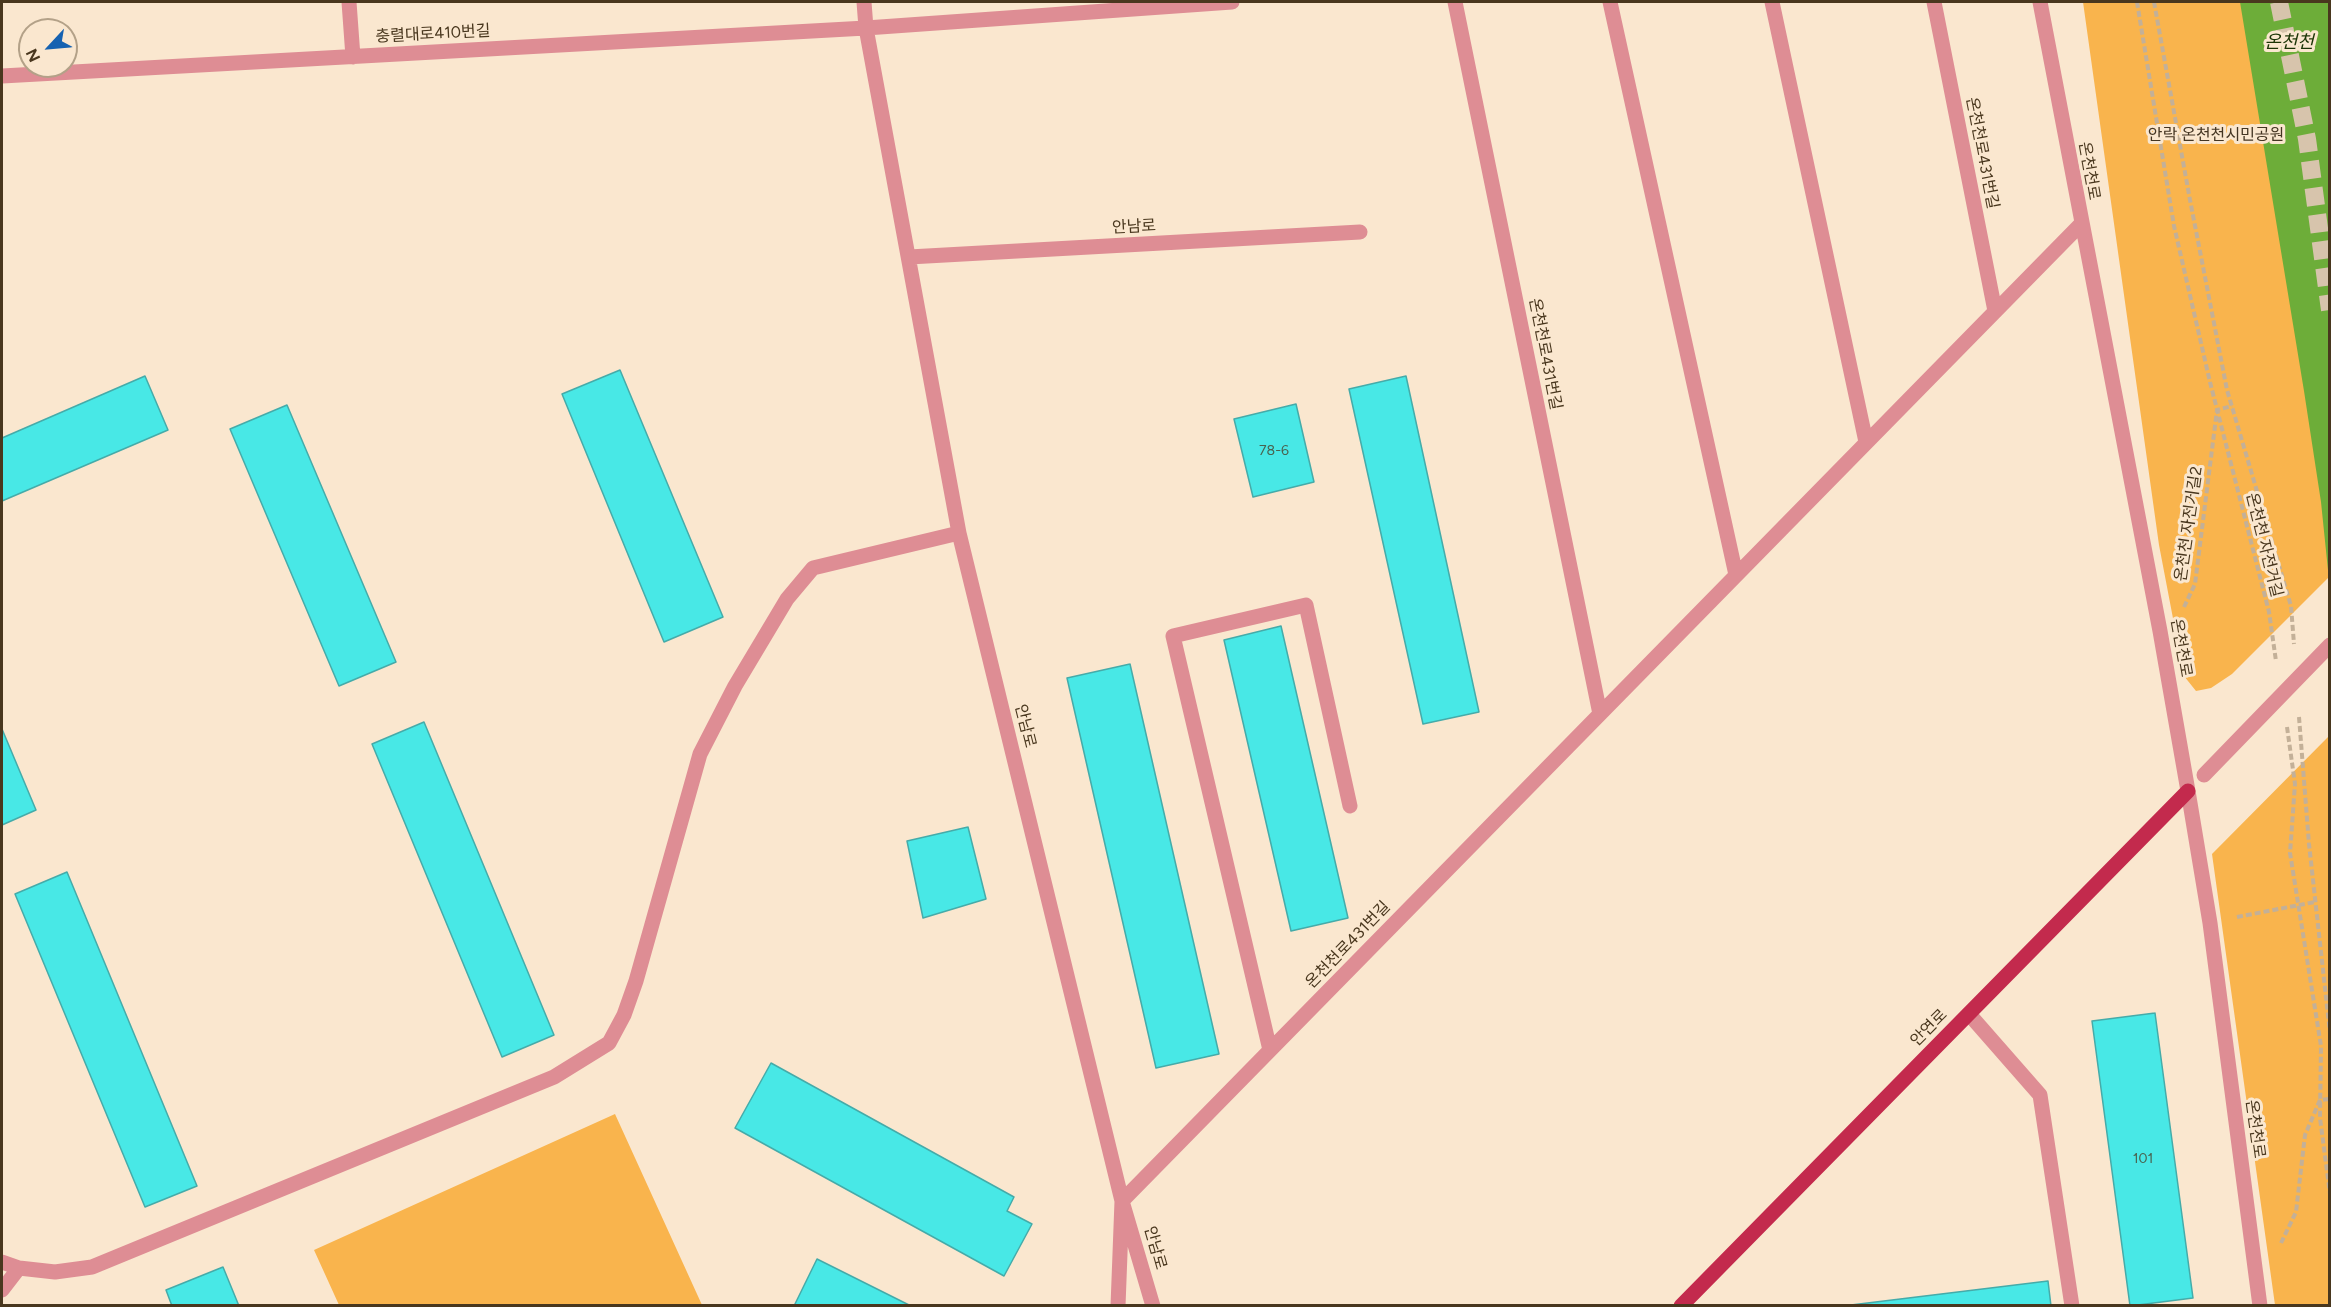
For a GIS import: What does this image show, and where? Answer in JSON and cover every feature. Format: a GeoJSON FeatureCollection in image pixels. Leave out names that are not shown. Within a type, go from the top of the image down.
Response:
{"type":"FeatureCollection","features":[{"type":"Feature","properties":{"kind":"main road","name":"안연로"},"geometry":{"type":"LineString","coordinates":[[1681,1305],[2188,791]]}},
{"type":"Feature","properties":{"kind":"street"},"geometry":{"type":"LineString","coordinates":[[349,2],[353,57]]}},
{"type":"Feature","properties":{"kind":"street","name":"안남로"},"geometry":{"type":"LineString","coordinates":[[864,2],[866,28],[959,533],[1122,1201],[1153,1305]]}},
{"type":"Feature","properties":{"kind":"street","name":"충렬대로410번길"},"geometry":{"type":"LineString","coordinates":[[2,76],[866,28],[1232,2]]}},
{"type":"Feature","properties":{"kind":"street","name":"온천천로431번길"},"geometry":{"type":"LineString","coordinates":[[1455,2],[1600,714]]}},
{"type":"Feature","properties":{"kind":"street"},"geometry":{"type":"LineString","coordinates":[[1610,2],[1736,575]]}},
{"type":"Feature","properties":{"kind":"street"},"geometry":{"type":"LineString","coordinates":[[1772,2],[1866,442]]}},
{"type":"Feature","properties":{"kind":"street","name":"온천천로431번길"},"geometry":{"type":"LineString","coordinates":[[1934,2],[1995,311]]}},
{"type":"Feature","properties":{"kind":"street","name":"온천천로"},"geometry":{"type":"LineString","coordinates":[[2040,2],[2160,631],[2188,791],[2210,923],[2260,1305]]}},
{"type":"Feature","properties":{"kind":"street","name":"온천천로431번길"},"geometry":{"type":"LineString","coordinates":[[1122,1201],[2081,224]]}},
{"type":"Feature","properties":{"kind":"street","name":"안남로"},"geometry":{"type":"LineString","coordinates":[[909,257],[1360,232]]}},
{"type":"Feature","properties":{"kind":"street"},"geometry":{"type":"LineString","coordinates":[[2,1262],[19,1268],[55,1272],[92,1267],[554,1077],[609,1043],[624,1015],[636,981],[700,754],[735,686],[787,599],[813,568],[959,533]]}},
{"type":"Feature","properties":{"kind":"street"},"geometry":{"type":"LineString","coordinates":[[1270,1050],[1173,636],[1306,605],[1350,806]]}},
{"type":"Feature","properties":{"kind":"street","name":"안연로"},"geometry":{"type":"LineString","coordinates":[[2188,791],[2330,645]]}},
{"type":"Feature","properties":{"kind":"street"},"geometry":{"type":"LineString","coordinates":[[1969,1014],[2040,1095],[2072,1305]]}},
{"type":"Feature","properties":{"kind":"street","name":"안남로"},"geometry":{"type":"LineString","coordinates":[[1118,1305],[1122,1201]]}},
{"type":"Feature","properties":{"kind":"street"},"geometry":{"type":"LineString","coordinates":[[2,1290],[19,1268]]}},
{"type":"Feature","properties":{"kind":"path","name":"온천천 자전거길"},"geometry":{"type":"LineString","coordinates":[[2137,2],[2174,226],[2217,410],[2269,612],[2278,670]]}},
{"type":"Feature","properties":{"kind":"path"},"geometry":{"type":"LineString","coordinates":[[2154,2],[2227,390],[2291,606],[2294,654]]}},
{"type":"Feature","properties":{"kind":"path"},"geometry":{"type":"LineString","coordinates":[[2217,410],[2232,406]]}},
{"type":"Feature","properties":{"kind":"path","name":"온천천 자전거길2"},"geometry":{"type":"LineString","coordinates":[[2160,631],[2184,608],[2195,584],[2217,410]]}},
{"type":"Feature","properties":{"kind":"path"},"geometry":{"type":"LineString","coordinates":[[2299,713],[2315,903],[2330,1033]]}},
{"type":"Feature","properties":{"kind":"path"},"geometry":{"type":"LineString","coordinates":[[2285,716],[2295,784],[2290,853],[2321,1046],[2320,1118],[2330,1194]]}},
{"type":"Feature","properties":{"kind":"path"},"geometry":{"type":"LineString","coordinates":[[2210,923],[2298,904],[2315,903]]}},
{"type":"Feature","properties":{"kind":"path"},"geometry":{"type":"LineString","coordinates":[[2320,1100],[2330,1099]]}},
{"type":"Feature","properties":{"kind":"path"},"geometry":{"type":"LineString","coordinates":[[2257,1279],[2283,1241],[2296,1212],[2305,1135],[2320,1100]]}},
{"type":"Feature","properties":{"kind":"green space","name":"안락 온천천시민공원"},"geometry":{"type":"Polygon","coordinates":[[[2083,2],[2329,2],[2329,577],[2232,674],[2211,688],[2196,691],[2184,676],[2159,545],[2083,2]]]}},
{"type":"Feature","properties":{"kind":"green space"},"geometry":{"type":"Polygon","coordinates":[[[2329,736],[2329,1305],[2275,1305],[2212,854],[2329,736]]]}},
{"type":"Feature","properties":{"kind":"green space"},"geometry":{"type":"Polygon","coordinates":[[[615,1114],[702,1305],[339,1305],[314,1250],[615,1114]]]}},
{"type":"Feature","properties":{"kind":"water","name":"온천천"},"geometry":{"type":"Polygon","coordinates":[[[2240,2],[2329,2],[2329,580],[2321,502],[2304,391],[2240,2]]]}},
{"type":"Feature","properties":{"kind":"building"},"geometry":{"type":"Polygon","coordinates":[[[620,370],[723,617],[664,642],[562,394],[620,370]]]}},
{"type":"Feature","properties":{"kind":"building"},"geometry":{"type":"Polygon","coordinates":[[[145,376],[168,430],[2,501],[2,438],[145,376]]]}},
{"type":"Feature","properties":{"kind":"building"},"geometry":{"type":"Polygon","coordinates":[[[1406,376],[1479,712],[1423,724],[1349,389],[1406,376]]]}},
{"type":"Feature","properties":{"kind":"building"},"geometry":{"type":"Polygon","coordinates":[[[1296,404],[1314,482],[1253,497],[1234,419],[1296,404]]]}},
{"type":"Feature","properties":{"kind":"building"},"geometry":{"type":"Polygon","coordinates":[[[287,405],[396,662],[339,686],[230,429],[287,405]]]}},
{"type":"Feature","properties":{"kind":"building"},"geometry":{"type":"Polygon","coordinates":[[[1281,626],[1348,918],[1291,931],[1224,640],[1281,626]]]}},
{"type":"Feature","properties":{"kind":"building"},"geometry":{"type":"Polygon","coordinates":[[[1130,664],[1219,1054],[1156,1068],[1067,678],[1130,664]]]}},
{"type":"Feature","properties":{"kind":"building"},"geometry":{"type":"Polygon","coordinates":[[[424,722],[554,1035],[502,1057],[372,744],[424,722]]]}},
{"type":"Feature","properties":{"kind":"building"},"geometry":{"type":"Polygon","coordinates":[[[2,729],[36,810],[2,825],[2,729]]]}},
{"type":"Feature","properties":{"kind":"building"},"geometry":{"type":"Polygon","coordinates":[[[968,827],[986,899],[923,918],[907,841],[968,827]]]}},
{"type":"Feature","properties":{"kind":"building"},"geometry":{"type":"Polygon","coordinates":[[[67,872],[197,1186],[145,1207],[15,894],[67,872]]]}},
{"type":"Feature","properties":{"kind":"building"},"geometry":{"type":"Polygon","coordinates":[[[2155,1013],[2193,1298],[2130,1306],[2092,1021],[2155,1013]]]}},
{"type":"Feature","properties":{"kind":"building"},"geometry":{"type":"Polygon","coordinates":[[[771,1063],[1014,1197],[1007,1211],[1032,1224],[1004,1276],[735,1128],[771,1063]]]}},
{"type":"Feature","properties":{"kind":"building"},"geometry":{"type":"Polygon","coordinates":[[[817,1259],[911,1306],[794,1306],[817,1259]]]}},
{"type":"Feature","properties":{"kind":"building"},"geometry":{"type":"Polygon","coordinates":[[[223,1267],[239,1306],[172,1306],[166,1290],[223,1267]]]}},
{"type":"Feature","properties":{"kind":"building"},"geometry":{"type":"Polygon","coordinates":[[[2048,1281],[2051,1306],[1851,1306],[1851,1305],[2048,1281]]]}},
{"type":"Feature","properties":{"kind":"tunnel"},"geometry":{"type":"LineString","coordinates":[[2279,2],[2307,139],[2330,310]]}}]}
